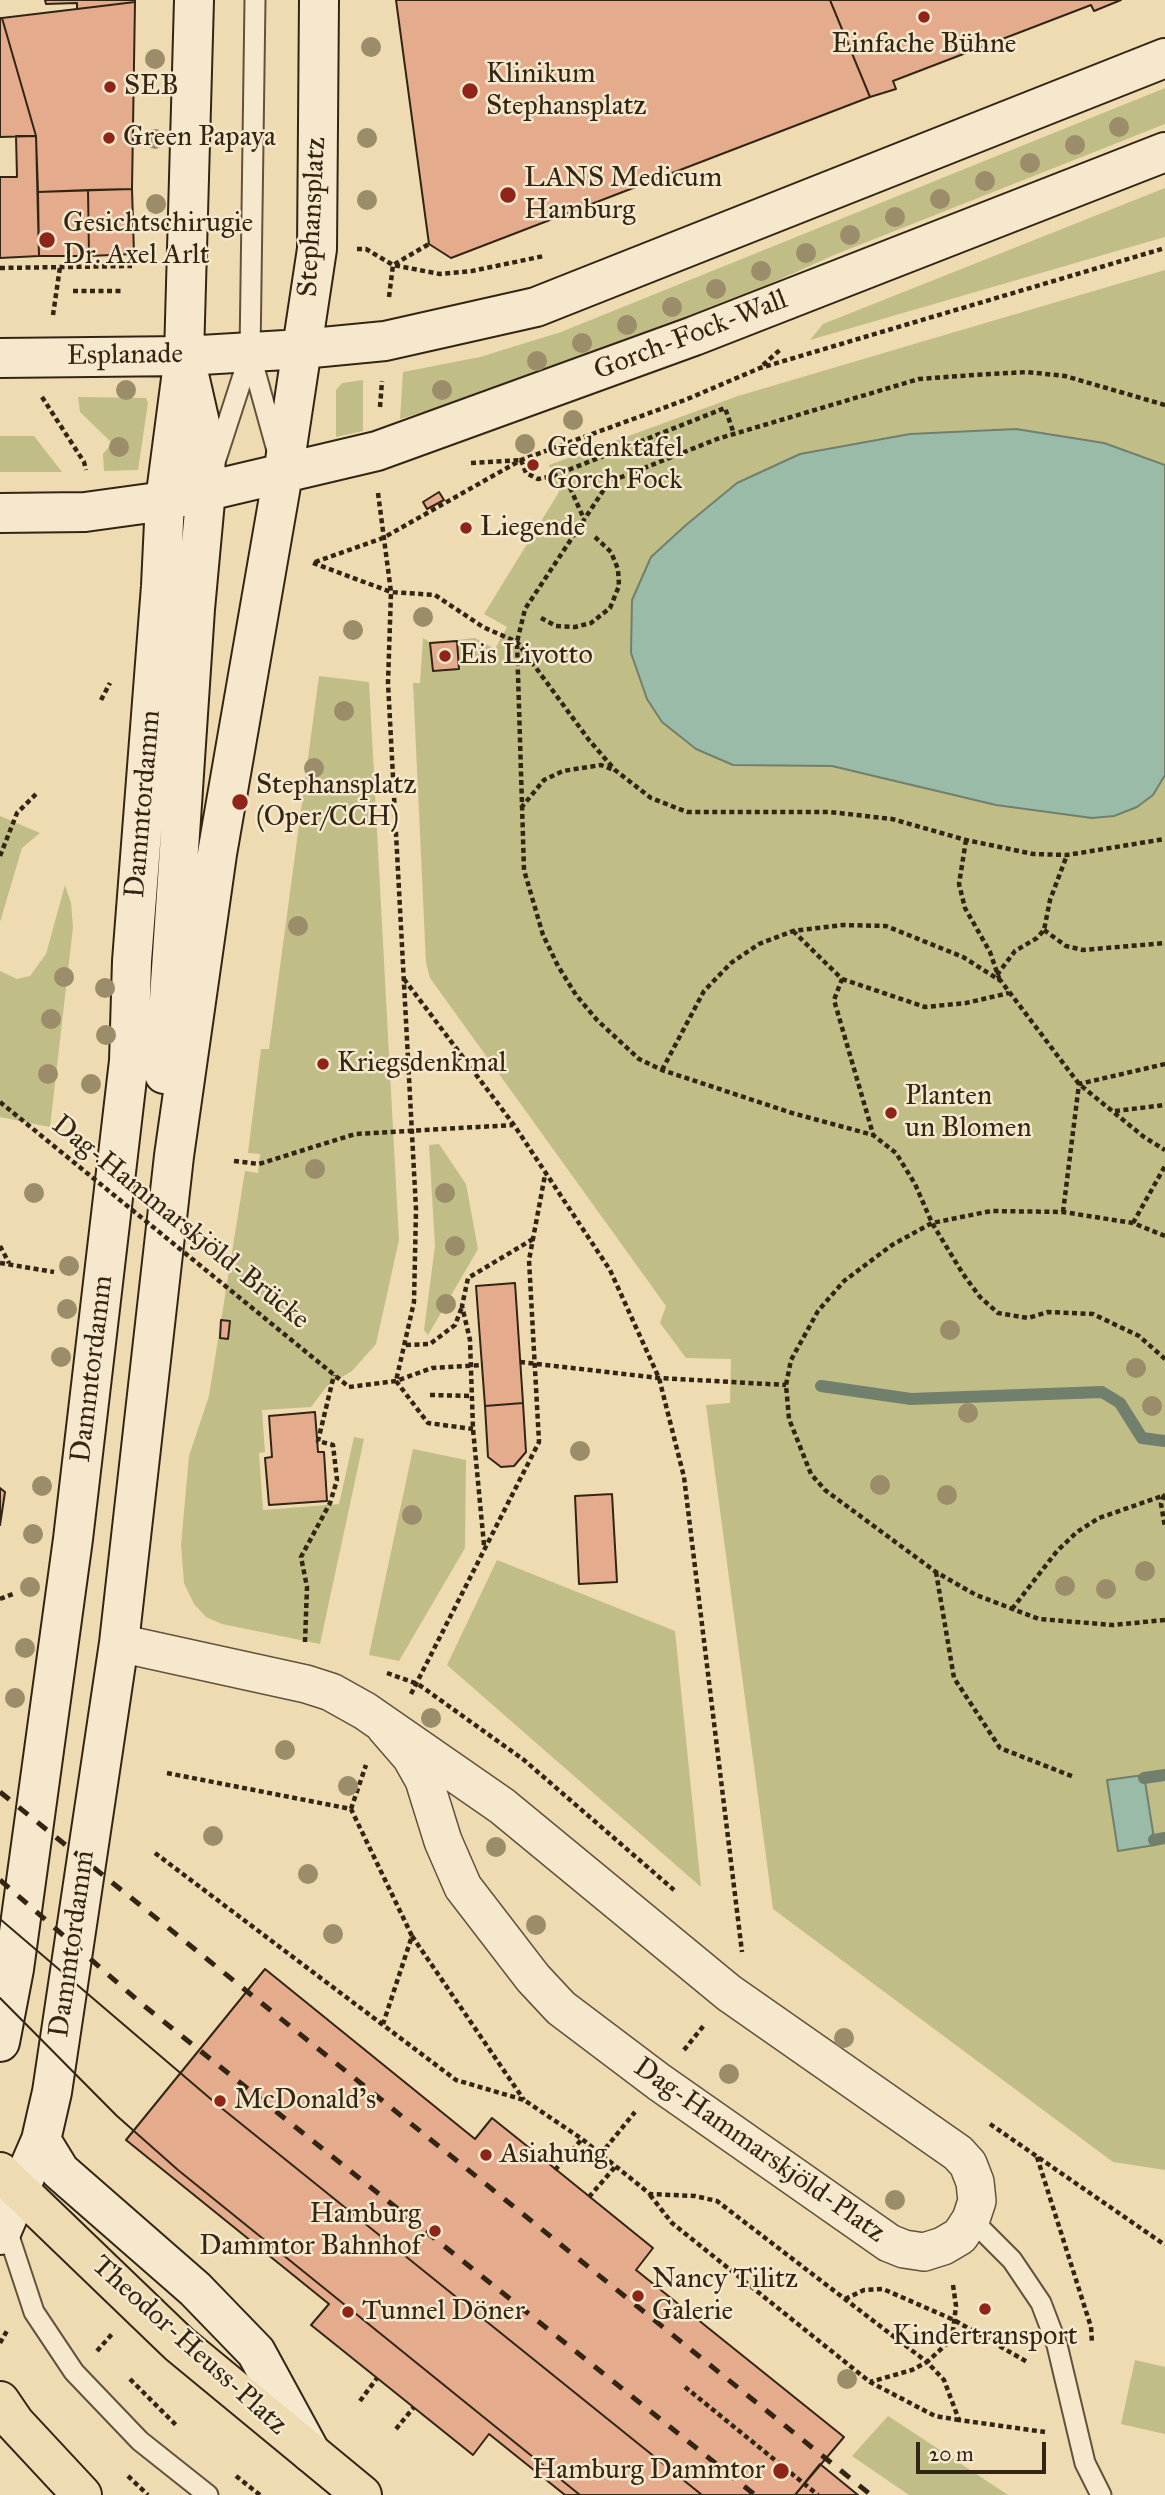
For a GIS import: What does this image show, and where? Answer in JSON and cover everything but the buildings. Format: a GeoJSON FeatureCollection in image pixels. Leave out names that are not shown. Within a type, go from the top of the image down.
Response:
{"type":"FeatureCollection","features":[{"type":"Feature","properties":{"kind":"main road","name":"Theodor-Heuss-Platz"},"geometry":{"type":"LineString","coordinates":[[5,2205],[154,2321],[362,2495]]}},
{"type":"Feature","properties":{"kind":"main road"},"geometry":{"type":"LineString","coordinates":[[0,2401],[15,2423],[82,2495]]}},
{"type":"Feature","properties":{"kind":"street","name":"Stephansplatz"},"geometry":{"type":"LineString","coordinates":[[171,693],[161,586],[164,501],[184,356],[194,0]]}},
{"type":"Feature","properties":{"kind":"street","name":"Stephansplatz"},"geometry":{"type":"LineString","coordinates":[[243,697],[283,474],[317,249],[319,0]]}},
{"type":"Feature","properties":{"kind":"street"},"geometry":{"type":"LineString","coordinates":[[250,353],[385,341],[536,307],[1165,58]]}},
{"type":"Feature","properties":{"kind":"street","name":"Gorch-Fock-Wall"},"geometry":{"type":"LineString","coordinates":[[206,490],[377,451],[682,341],[1165,152]]}},
{"type":"Feature","properties":{"kind":"street","name":"Esplanade"},"geometry":{"type":"LineString","coordinates":[[0,358],[250,353]]}},
{"type":"Feature","properties":{"kind":"street","name":"Stephansplatz"},"geometry":{"type":"LineString","coordinates":[[171,693],[206,490],[205,445],[184,356]]}},
{"type":"Feature","properties":{"kind":"street"},"geometry":{"type":"LineString","coordinates":[[0,513],[85,512],[164,501],[206,490]]}},
{"type":"Feature","properties":{"kind":"street","name":"Dammtordamm"},"geometry":{"type":"LineString","coordinates":[[171,693],[164,1085],[174,1156]]}},
{"type":"Feature","properties":{"kind":"street","name":"Dammtordamm"},"geometry":{"type":"LineString","coordinates":[[0,2042],[15,1969],[71,1552],[128,1074],[134,933],[171,693]]}},
{"type":"Feature","properties":{"kind":"street","name":"Dammtordamm"},"geometry":{"type":"LineString","coordinates":[[5,2205],[41,2140],[53,2085],[120,1643],[174,1156],[243,697]]}},
{"type":"Feature","properties":{"kind":"street","name":"Dag-Hammarskjöld-Platz"},"geometry":{"type":"LineString","coordinates":[[120,1643],[306,1684],[342,1697],[386,1730],[502,1806],[729,1993],[958,2153],[968,2164],[975,2182],[977,2201],[971,2219]]}},
{"type":"Feature","properties":{"kind":"street","name":"Dag-Hammarskjöld-Platz"},"geometry":{"type":"LineString","coordinates":[[386,1730],[411,1757],[424,1780],[447,1854],[463,1887],[533,1978],[561,2008],[630,2062],[889,2243],[924,2252],[943,2246]]}},
{"type":"Feature","properties":{"kind":"street"},"geometry":{"type":"LineString","coordinates":[[41,2140],[60,2171],[195,2289],[256,2352],[311,2454]]}},
{"type":"Feature","properties":{"kind":"street"},"geometry":{"type":"LineString","coordinates":[[943,2246],[960,2235],[971,2219]]}},
{"type":"Feature","properties":{"kind":"lane","name":"Stephansplatz"},"geometry":{"type":"LineString","coordinates":[[255,0],[250,353],[283,474]]}},
{"type":"Feature","properties":{"kind":"lane","name":"Stephansplatz"},"geometry":{"type":"LineString","coordinates":[[161,586],[206,490],[250,353]]}},
{"type":"Feature","properties":{"kind":"lane"},"geometry":{"type":"LineString","coordinates":[[5,2205],[34,2312],[74,2372],[140,2441],[208,2495]]}},
{"type":"Feature","properties":{"kind":"lane"},"geometry":{"type":"LineString","coordinates":[[971,2219],[1012,2260],[1041,2303],[1057,2345],[1085,2463],[1101,2495]]}},
{"type":"Feature","properties":{"kind":"path"},"geometry":{"type":"LineString","coordinates":[[393,265],[429,244]]}},
{"type":"Feature","properties":{"kind":"path"},"geometry":{"type":"LineString","coordinates":[[1165,248],[760,368],[685,400],[521,460],[383,538],[313,563],[391,592],[435,595],[483,627],[517,642],[581,730],[615,770],[651,798],[687,812],[830,812],[892,819],[966,840],[1032,854],[1067,855],[1165,839]]}},
{"type":"Feature","properties":{"kind":"path"},"geometry":{"type":"LineString","coordinates":[[354,249],[366,249],[393,265],[440,274],[472,271],[546,256]]}},
{"type":"Feature","properties":{"kind":"path"},"geometry":{"type":"LineString","coordinates":[[389,297],[393,265]]}},
{"type":"Feature","properties":{"kind":"path"},"geometry":{"type":"LineString","coordinates":[[0,268],[132,266]]}},
{"type":"Feature","properties":{"kind":"path"},"geometry":{"type":"LineString","coordinates":[[53,315],[60,267]]}},
{"type":"Feature","properties":{"kind":"path"},"geometry":{"type":"LineString","coordinates":[[73,291],[121,291]]}},
{"type":"Feature","properties":{"kind":"path"},"geometry":{"type":"LineString","coordinates":[[1165,405],[1065,376],[1027,372],[974,374],[919,379],[734,434],[619,478],[605,488],[525,609],[517,642],[524,870],[543,935],[558,966],[576,995],[597,1020],[639,1059],[663,1070],[792,1113],[873,1135],[896,1153],[915,1184],[932,1223],[963,1275],[980,1297],[998,1313],[1028,1318],[1048,1312],[1093,1314],[1139,1336],[1165,1359]]}},
{"type":"Feature","properties":{"kind":"path"},"geometry":{"type":"LineString","coordinates":[[379,413],[383,376]]}},
{"type":"Feature","properties":{"kind":"path"},"geometry":{"type":"LineString","coordinates":[[41,397],[84,462],[86,471]]}},
{"type":"Feature","properties":{"kind":"path"},"geometry":{"type":"LineString","coordinates":[[521,460],[526,473],[538,479],[563,472],[725,408],[734,434]]}},
{"type":"Feature","properties":{"kind":"path"},"geometry":{"type":"LineString","coordinates":[[377,451],[376,488],[391,592],[388,683],[404,979],[409,1132],[416,1209],[415,1302],[396,1381],[428,1423],[473,1429]]}},
{"type":"Feature","properties":{"kind":"path"},"geometry":{"type":"LineString","coordinates":[[563,472],[584,519]]}},
{"type":"Feature","properties":{"kind":"path"},"geometry":{"type":"LineString","coordinates":[[541,618],[556,625],[575,627],[591,623],[610,608],[619,586],[618,569],[611,552],[595,537]]}},
{"type":"Feature","properties":{"kind":"path"},"geometry":{"type":"LineString","coordinates":[[520,808],[544,780],[563,771],[601,765],[615,770]]}},
{"type":"Feature","properties":{"kind":"path"},"geometry":{"type":"LineString","coordinates":[[0,856],[17,813],[37,793]]}},
{"type":"Feature","properties":{"kind":"path"},"geometry":{"type":"LineString","coordinates":[[966,840],[959,884],[965,908],[990,952],[997,975],[1079,1084],[1144,1137],[1165,1150]]}},
{"type":"Feature","properties":{"kind":"path"},"geometry":{"type":"LineString","coordinates":[[997,975],[1015,951],[1037,938],[1044,930],[1050,900],[1067,855]]}},
{"type":"Feature","properties":{"kind":"path"},"geometry":{"type":"LineString","coordinates":[[663,1070],[704,991],[731,963],[759,944],[793,931],[843,925],[886,926],[963,957],[1001,981]]}},
{"type":"Feature","properties":{"kind":"path"},"geometry":{"type":"LineString","coordinates":[[1044,930],[1066,946],[1083,950],[1165,943]]}},
{"type":"Feature","properties":{"kind":"path"},"geometry":{"type":"LineString","coordinates":[[793,931],[842,979],[925,1007],[966,1003],[1009,993]]}},
{"type":"Feature","properties":{"kind":"path"},"geometry":{"type":"LineString","coordinates":[[404,979],[514,1125],[610,1270],[659,1378],[684,1477],[736,1894],[744,1972],[729,1993]]}},
{"type":"Feature","properties":{"kind":"path"},"geometry":{"type":"LineString","coordinates":[[842,979],[834,1000],[873,1135]]}},
{"type":"Feature","properties":{"kind":"path"},"geometry":{"type":"LineString","coordinates":[[1079,1084],[1165,1064]]}},
{"type":"Feature","properties":{"kind":"path"},"geometry":{"type":"LineString","coordinates":[[1063,1212],[1079,1084]]}},
{"type":"Feature","properties":{"kind":"path","name":"Dag-Hammarskjöld-Brücke"},"geometry":{"type":"LineString","coordinates":[[0,1102],[349,1387],[396,1381],[432,1368],[483,1365]]}},
{"type":"Feature","properties":{"kind":"path"},"geometry":{"type":"LineString","coordinates":[[1114,1111],[1165,1105]]}},
{"type":"Feature","properties":{"kind":"path"},"geometry":{"type":"LineString","coordinates":[[234,1161],[259,1164],[355,1134],[514,1125]]}},
{"type":"Feature","properties":{"kind":"path"},"geometry":{"type":"LineString","coordinates":[[1133,1223],[1165,1166]]}},
{"type":"Feature","properties":{"kind":"path"},"geometry":{"type":"LineString","coordinates":[[524,2100],[412,1936],[351,1810],[386,1730],[418,1684],[484,1546],[539,1442],[530,1260],[545,1174]]}},
{"type":"Feature","properties":{"kind":"path"},"geometry":{"type":"LineString","coordinates":[[1165,1236],[1133,1223],[1063,1212],[991,1211],[932,1223],[892,1245],[844,1280],[813,1320],[791,1360],[786,1385],[789,1419],[811,1474],[825,1490],[936,1572],[976,1595],[1039,1619],[1113,1625],[1165,1620]]}},
{"type":"Feature","properties":{"kind":"path"},"geometry":{"type":"LineString","coordinates":[[405,1345],[430,1344],[455,1325],[468,1278],[534,1239]]}},
{"type":"Feature","properties":{"kind":"path"},"geometry":{"type":"LineString","coordinates":[[0,1246],[10,1264]]}},
{"type":"Feature","properties":{"kind":"path"},"geometry":{"type":"LineString","coordinates":[[0,1263],[54,1272]]}},
{"type":"Feature","properties":{"kind":"path"},"geometry":{"type":"LineString","coordinates":[[462,1306],[471,1365],[473,1429],[484,1546]]}},
{"type":"Feature","properties":{"kind":"path"},"geometry":{"type":"LineString","coordinates":[[520,1362],[659,1378],[786,1385]]}},
{"type":"Feature","properties":{"kind":"path"},"geometry":{"type":"LineString","coordinates":[[305,1650],[307,1587],[301,1557],[331,1503],[337,1480],[333,1445],[318,1441],[328,1409],[329,1387],[334,1375]]}},
{"type":"Feature","properties":{"kind":"path"},"geometry":{"type":"LineString","coordinates":[[430,1395],[472,1396]]}},
{"type":"Feature","properties":{"kind":"path"},"geometry":{"type":"LineString","coordinates":[[1012,1609],[1048,1562],[1077,1532],[1099,1518],[1165,1495]]}},
{"type":"Feature","properties":{"kind":"path"},"geometry":{"type":"LineString","coordinates":[[1165,1495],[1161,1504],[1165,1525]]}},
{"type":"Feature","properties":{"kind":"path"},"geometry":{"type":"LineString","coordinates":[[936,1572],[954,1678],[1000,1748],[1073,1777]]}},
{"type":"Feature","properties":{"kind":"path"},"geometry":{"type":"LineString","coordinates":[[0,1599],[13,1594]]}},
{"type":"Feature","properties":{"kind":"path"},"geometry":{"type":"LineString","coordinates":[[167,1773],[351,1810]]}},
{"type":"Feature","properties":{"kind":"path"},"geometry":{"type":"LineString","coordinates":[[155,1853],[456,2080],[524,2100],[582,2139],[650,2193],[672,2223],[870,2382],[935,2417],[1034,2430]]}},
{"type":"Feature","properties":{"kind":"path"},"geometry":{"type":"LineString","coordinates":[[383,2024],[412,1936]]}},
{"type":"Feature","properties":{"kind":"path"},"geometry":{"type":"LineString","coordinates":[[555,2170],[582,2139]]}},
{"type":"Feature","properties":{"kind":"path"},"geometry":{"type":"LineString","coordinates":[[589,2197],[615,2166]]}},
{"type":"Feature","properties":{"kind":"path"},"geometry":{"type":"LineString","coordinates":[[650,2193],[695,2196],[717,2201],[927,2362],[944,2380],[959,2420]]}},
{"type":"Feature","properties":{"kind":"path"},"geometry":{"type":"LineString","coordinates":[[870,2382],[912,2370],[927,2362],[951,2339],[957,2306],[943,2246]]}},
{"type":"Feature","properties":{"kind":"path"},"geometry":{"type":"LineString","coordinates":[[845,2299],[864,2290],[883,2289],[954,2320],[1032,2365]]}},
{"type":"Feature","properties":{"kind":"path"},"geometry":{"type":"LineString","coordinates":[[100,2348],[108,2357]]}},
{"type":"Feature","properties":{"kind":"path"},"geometry":{"type":"LineString","coordinates":[[125,2374],[185,2434]]}},
{"type":"Feature","properties":{"kind":"path"},"geometry":{"type":"LineString","coordinates":[[360,2400],[377,2378]]}},
{"type":"Feature","properties":{"kind":"path"},"geometry":{"type":"LineString","coordinates":[[685,2387],[818,2495]]}},
{"type":"Feature","properties":{"kind":"path"},"geometry":{"type":"LineString","coordinates":[[396,2429],[414,2407]]}},
{"type":"Feature","properties":{"kind":"path"},"geometry":{"type":"LineString","coordinates":[[1043,2418],[1049,2444]]}},
{"type":"Feature","properties":{"kind":"path"},"geometry":{"type":"LineString","coordinates":[[228,2469],[260,2495]]}},
{"type":"Feature","properties":{"kind":"shaded area"},"geometry":{"type":"Polygon","coordinates":[[[1165,88],[1165,124],[834,255],[605,358],[400,419],[403,372],[480,357],[561,332],[1165,88]]]}},
{"type":"Feature","properties":{"kind":"shaded area"},"geometry":{"type":"Polygon","coordinates":[[[1165,188],[1165,237],[810,340],[823,324],[1165,188]]]}},
{"type":"Feature","properties":{"kind":"shaded area","name":"Planten un Blomen"},"geometry":{"type":"Polygon","coordinates":[[[1165,270],[1165,2170],[1113,2162],[773,1909],[706,1405],[730,1403],[731,1359],[686,1358],[660,1323],[666,1306],[430,978],[426,963],[413,683],[420,683],[423,638],[431,643],[475,638],[495,649],[507,627],[484,614],[559,492],[549,465],[738,396],[1165,270]]]}},
{"type":"Feature","properties":{"kind":"shaded area"},"geometry":{"type":"Polygon","coordinates":[[[363,380],[363,431],[336,437],[336,390],[342,383],[363,380]]]}},
{"type":"Feature","properties":{"kind":"shaded area"},"geometry":{"type":"Polygon","coordinates":[[[78,397],[146,398],[148,403],[138,470],[104,471],[103,454],[112,443],[80,412],[78,397]]]}},
{"type":"Feature","properties":{"kind":"shaded area"},"geometry":{"type":"Polygon","coordinates":[[[1016,429],[1104,443],[1165,465],[1165,775],[1153,795],[1137,807],[1114,816],[1092,818],[996,805],[832,766],[733,765],[696,749],[662,722],[647,699],[631,653],[632,600],[651,557],[686,525],[737,483],[800,454],[910,434],[1016,429]]]}},
{"type":"Feature","properties":{"kind":"shaded area"},"geometry":{"type":"Polygon","coordinates":[[[0,436],[34,436],[62,472],[0,472],[0,436]]]}},
{"type":"Feature","properties":{"kind":"shaded area"},"geometry":{"type":"Polygon","coordinates":[[[319,676],[369,682],[399,1240],[376,1344],[352,1371],[327,1386],[311,1407],[262,1410],[265,1452],[259,1453],[263,1510],[339,1504],[354,1437],[364,1439],[320,1644],[222,1624],[206,1617],[194,1604],[184,1583],[181,1545],[189,1456],[209,1396],[245,1171],[258,1173],[260,1154],[248,1153],[261,1049],[269,1049],[319,676]]]}},
{"type":"Feature","properties":{"kind":"shaded area"},"geometry":{"type":"Polygon","coordinates":[[[0,816],[40,833],[22,848],[0,922],[0,816]]]}},
{"type":"Feature","properties":{"kind":"shaded area"},"geometry":{"type":"Polygon","coordinates":[[[65,885],[71,903],[73,927],[50,1127],[0,1117],[0,971],[17,979],[30,976],[46,954],[65,885]]]}},
{"type":"Feature","properties":{"kind":"shaded area"},"geometry":{"type":"Polygon","coordinates":[[[439,1144],[466,1184],[478,1249],[428,1335],[424,1330],[435,1246],[429,1145],[439,1144]]]}},
{"type":"Feature","properties":{"kind":"shaded area"},"geometry":{"type":"Polygon","coordinates":[[[413,1449],[466,1460],[465,1548],[399,1661],[369,1655],[413,1449]]]}},
{"type":"Feature","properties":{"kind":"shaded area"},"geometry":{"type":"Polygon","coordinates":[[[497,1560],[675,1631],[701,1887],[447,1665],[497,1560]]]}},
{"type":"Feature","properties":{"kind":"shaded area"},"geometry":{"type":"Polygon","coordinates":[[[1144,1775],[1155,1845],[1118,1851],[1107,1780],[1144,1775]]]}},
{"type":"Feature","properties":{"kind":"shaded area"},"geometry":{"type":"Polygon","coordinates":[[[1135,2360],[1165,2367],[1165,2434],[1121,2424],[1135,2360]]]}},
{"type":"Feature","properties":{"kind":"shaded area"},"geometry":{"type":"Polygon","coordinates":[[[888,2416],[1008,2495],[909,2495],[852,2456],[888,2416]]]}},
{"type":"Feature","properties":{"kind":"waterway"},"geometry":{"type":"LineString","coordinates":[[821,1386],[911,1399],[1102,1392],[1120,1403],[1142,1438],[1165,1441]]}},
{"type":"Feature","properties":{"kind":"waterway"},"geometry":{"type":"LineString","coordinates":[[1144,1778],[1165,1775]]}},
{"type":"Feature","properties":{"kind":"waterway"},"geometry":{"type":"LineString","coordinates":[[1154,1840],[1165,1838]]}},
{"type":"Feature","properties":{"kind":"tram line"},"geometry":{"type":"LineString","coordinates":[[0,1919],[219,2106],[702,2495]]}},
{"type":"Feature","properties":{"kind":"tram line"},"geometry":{"type":"LineString","coordinates":[[0,1998],[117,2116],[178,2170],[580,2495]]}},
{"type":"Feature","properties":{"kind":"railway"},"geometry":{"type":"LineString","coordinates":[[0,1792],[871,2495]]}},
{"type":"Feature","properties":{"kind":"railway"},"geometry":{"type":"LineString","coordinates":[[0,1880],[143,2005],[755,2495]]}},
{"type":"Feature","properties":{"kind":"place","name":"Einfache Bühne"},"geometry":{"type":"Point","coordinates":[924,17]}},
{"type":"Feature","properties":{"kind":"place","name":"SEB"},"geometry":{"type":"Point","coordinates":[110,87]}},
{"type":"Feature","properties":{"kind":"place","name":"Klinikum Stephansplatz"},"geometry":{"type":"Point","coordinates":[470,91]}},
{"type":"Feature","properties":{"kind":"place","name":"Green Papaya"},"geometry":{"type":"Point","coordinates":[109,138]}},
{"type":"Feature","properties":{"kind":"place","name":"LANS Medicum Hamburg"},"geometry":{"type":"Point","coordinates":[508,195]}},
{"type":"Feature","properties":{"kind":"place","name":"Gesichtschirugie Dr. Axel Arlt"},"geometry":{"type":"Point","coordinates":[47,240]}},
{"type":"Feature","properties":{"kind":"place","name":"Gedenktafel Gorch Fock"},"geometry":{"type":"Point","coordinates":[533,465]}},
{"type":"Feature","properties":{"kind":"place","name":"Liegende"},"geometry":{"type":"Point","coordinates":[466,528]}},
{"type":"Feature","properties":{"kind":"place","name":"Eis Livotto"},"geometry":{"type":"Point","coordinates":[445,656]}},
{"type":"Feature","properties":{"kind":"place","name":"Stephansplatz (Oper/CCH)"},"geometry":{"type":"Point","coordinates":[240,802]}},
{"type":"Feature","properties":{"kind":"place","name":"Kriegsdenkmal"},"geometry":{"type":"Point","coordinates":[323,1064]}},
{"type":"Feature","properties":{"kind":"place","name":"Planten un Blomen"},"geometry":{"type":"Point","coordinates":[891,1113]}},
{"type":"Feature","properties":{"kind":"place","name":"McDonald's"},"geometry":{"type":"Point","coordinates":[220,2101]}},
{"type":"Feature","properties":{"kind":"place","name":"Asiahung"},"geometry":{"type":"Point","coordinates":[486,2155]}},
{"type":"Feature","properties":{"kind":"place","name":"Hamburg Dammtor Bahnhof"},"geometry":{"type":"Point","coordinates":[435,2231]}},
{"type":"Feature","properties":{"kind":"place","name":"Nancy Tilitz Galerie"},"geometry":{"type":"Point","coordinates":[638,2296]}},
{"type":"Feature","properties":{"kind":"place","name":"Kindertransport"},"geometry":{"type":"Point","coordinates":[985,2309]}},
{"type":"Feature","properties":{"kind":"place","name":"Tunnel Döner"},"geometry":{"type":"Point","coordinates":[348,2312]}},
{"type":"Feature","properties":{"kind":"place","name":"Hamburg Dammtor"},"geometry":{"type":"Point","coordinates":[781,2471]}}]}
